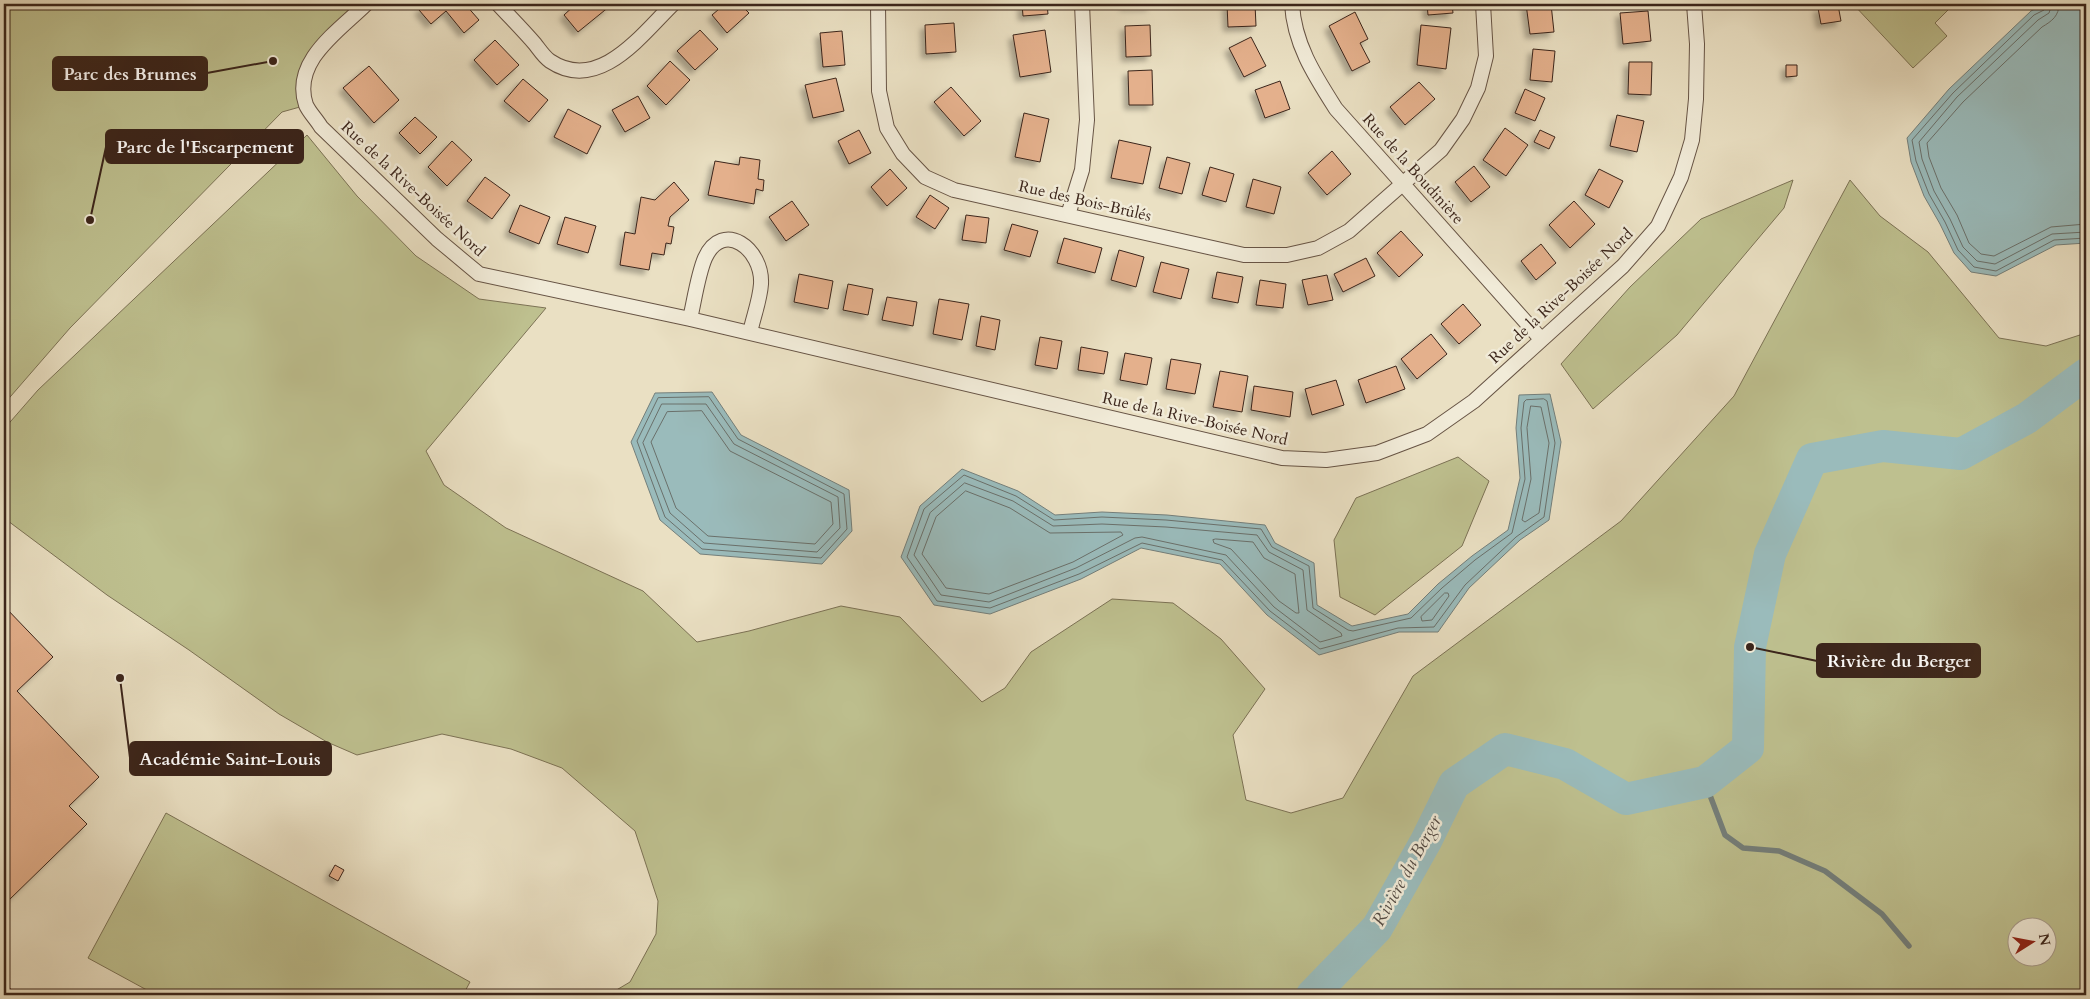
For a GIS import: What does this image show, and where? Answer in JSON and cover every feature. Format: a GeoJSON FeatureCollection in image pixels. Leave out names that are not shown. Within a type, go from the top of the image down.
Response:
{"type":"FeatureCollection","features":[{"type":"Feature","properties":{"kind":"street","name":"Rue de la Rive-Boisée Nord"},"geometry":{"type":"LineString","coordinates":[[366,4],[315,54],[306,69],[303,87],[306,105],[328,134],[437,239],[479,274],[690,319],[1282,458],[1326,460],[1377,453],[1427,434],[1474,401],[1623,266],[1658,226],[1680,177],[1692,140],[1696,100],[1697,44],[1694,4]]}},
{"type":"Feature","properties":{"kind":"street"},"geometry":{"type":"LineString","coordinates":[[498,4],[550,60],[566,68],[581,71],[600,68],[615,60],[673,4]]}},
{"type":"Feature","properties":{"kind":"street","name":"Rue des Bois-Brûlés"},"geometry":{"type":"LineString","coordinates":[[878,4],[878,91],[887,128],[903,154],[925,177],[954,190],[1244,254],[1287,255],[1318,248],[1349,231],[1441,150],[1463,118],[1478,88],[1486,56],[1483,4]]}},
{"type":"Feature","properties":{"kind":"street"},"geometry":{"type":"LineString","coordinates":[[1068,215],[1082,170],[1088,120],[1082,4]]}},
{"type":"Feature","properties":{"kind":"street","name":"Rue de la Boudinière"},"geometry":{"type":"LineString","coordinates":[[1292,4],[1300,46],[1312,72],[1336,109],[1541,339]]}},
{"type":"Feature","properties":{"kind":"street"},"geometry":{"type":"LineString","coordinates":[[690,319],[705,258],[716,244],[730,240],[744,244],[756,258],[761,284],[750,333]]}},
{"type":"Feature","properties":{"kind":"green space"},"geometry":{"type":"Polygon","coordinates":[[[4,4],[366,4],[315,54],[307,105],[282,112],[70,328],[4,404],[4,4]]]}},
{"type":"Feature","properties":{"kind":"green space"},"geometry":{"type":"Polygon","coordinates":[[[1853,4],[1954,4],[1935,23],[1947,36],[1913,68],[1853,4]]]}},
{"type":"Feature","properties":{"kind":"green space"},"geometry":{"type":"Polygon","coordinates":[[[307,135],[357,196],[416,256],[479,299],[546,308],[426,451],[444,485],[506,528],[643,591],[697,642],[749,631],[841,606],[900,617],[982,702],[1005,688],[1031,652],[1112,599],[1173,603],[1221,639],[1265,689],[1233,735],[1246,800],[1291,813],[1343,798],[1413,676],[1621,521],[1734,396],[1850,180],[1880,216],[1928,252],[1999,338],[2046,346],[2086,333],[2086,995],[608,995],[630,982],[656,934],[658,901],[635,831],[562,768],[511,749],[442,734],[357,755],[327,742],[279,714],[107,595],[4,518],[4,429],[38,390],[307,135]]]}},
{"type":"Feature","properties":{"kind":"green space"},"geometry":{"type":"Polygon","coordinates":[[[1793,180],[1784,208],[1677,335],[1593,409],[1561,364],[1630,287],[1701,219],[1793,180]]]}},
{"type":"Feature","properties":{"kind":"green space"},"geometry":{"type":"Polygon","coordinates":[[[1458,457],[1489,481],[1462,546],[1375,615],[1340,597],[1334,540],[1356,498],[1458,457]]]}},
{"type":"Feature","properties":{"kind":"green space"},"geometry":{"type":"Polygon","coordinates":[[[166,813],[470,982],[463,995],[156,995],[88,958],[166,813]]]}},
{"type":"Feature","properties":{"kind":"water"},"geometry":{"type":"Polygon","coordinates":[[[2044,4],[2086,4],[2086,243],[2056,245],[1996,276],[1971,272],[1954,253],[1924,196],[1911,162],[1907,138],[1949,89],[2031,11],[2044,4]]]}},
{"type":"Feature","properties":{"kind":"water"},"geometry":{"type":"Polygon","coordinates":[[[712,392],[741,435],[849,490],[852,531],[822,564],[700,554],[660,520],[631,442],[655,393],[712,392]]]}},
{"type":"Feature","properties":{"kind":"water"},"geometry":{"type":"Polygon","coordinates":[[[1550,394],[1561,442],[1549,520],[1520,540],[1469,588],[1438,632],[1399,632],[1319,655],[1267,615],[1220,564],[1141,548],[1081,579],[990,614],[934,605],[901,557],[920,506],[962,469],[1018,491],[1055,515],[1102,512],[1167,515],[1265,525],[1275,543],[1314,563],[1317,605],[1352,626],[1408,614],[1438,584],[1508,530],[1520,478],[1516,428],[1519,395],[1550,394]]]}},
{"type":"Feature","properties":{"kind":"building"},"geometry":{"type":"Polygon","coordinates":[[[427,4],[465,4],[479,20],[464,33],[446,11],[431,24],[419,10],[427,4]]]}},
{"type":"Feature","properties":{"kind":"building"},"geometry":{"type":"Polygon","coordinates":[[[576,4],[608,4],[610,6],[578,32],[564,15],[576,4]]]}},
{"type":"Feature","properties":{"kind":"building"},"geometry":{"type":"Polygon","coordinates":[[[725,4],[740,4],[749,13],[727,33],[712,15],[725,4]]]}},
{"type":"Feature","properties":{"kind":"building"},"geometry":{"type":"Polygon","coordinates":[[[1022,4],[1047,4],[1048,14],[1023,16],[1022,4]]]}},
{"type":"Feature","properties":{"kind":"building"},"geometry":{"type":"Polygon","coordinates":[[[1124,4],[1151,4],[1151,6],[1124,6],[1124,4]]]}},
{"type":"Feature","properties":{"kind":"building"},"geometry":{"type":"Polygon","coordinates":[[[1227,4],[1255,4],[1256,26],[1228,27],[1227,4]]]}},
{"type":"Feature","properties":{"kind":"building"},"geometry":{"type":"Polygon","coordinates":[[[1427,4],[1452,4],[1453,13],[1428,15],[1427,4]]]}},
{"type":"Feature","properties":{"kind":"building"},"geometry":{"type":"Polygon","coordinates":[[[1526,4],[1551,4],[1554,32],[1530,34],[1526,4]]]}},
{"type":"Feature","properties":{"kind":"building"},"geometry":{"type":"Polygon","coordinates":[[[1838,5],[1841,21],[1821,24],[1818,8],[1838,5]]]}},
{"type":"Feature","properties":{"kind":"building"},"geometry":{"type":"Polygon","coordinates":[[[1648,11],[1651,41],[1623,44],[1620,13],[1648,11]]]}},
{"type":"Feature","properties":{"kind":"building"},"geometry":{"type":"Polygon","coordinates":[[[1355,12],[1368,39],[1360,43],[1370,62],[1352,71],[1329,26],[1355,12]]]}},
{"type":"Feature","properties":{"kind":"building"},"geometry":{"type":"Polygon","coordinates":[[[954,23],[956,52],[926,54],[925,25],[954,23]]]}},
{"type":"Feature","properties":{"kind":"building"},"geometry":{"type":"Polygon","coordinates":[[[1150,25],[1151,56],[1126,57],[1125,26],[1150,25]]]}},
{"type":"Feature","properties":{"kind":"building"},"geometry":{"type":"Polygon","coordinates":[[[1421,25],[1451,28],[1446,69],[1417,65],[1421,25]]]}},
{"type":"Feature","properties":{"kind":"building"},"geometry":{"type":"Polygon","coordinates":[[[700,30],[718,49],[695,70],[677,51],[700,30]]]}},
{"type":"Feature","properties":{"kind":"building"},"geometry":{"type":"Polygon","coordinates":[[[1045,30],[1051,72],[1020,77],[1013,35],[1045,30]]]}},
{"type":"Feature","properties":{"kind":"building"},"geometry":{"type":"Polygon","coordinates":[[[842,31],[845,65],[823,67],[820,33],[842,31]]]}},
{"type":"Feature","properties":{"kind":"building"},"geometry":{"type":"Polygon","coordinates":[[[1251,37],[1266,66],[1244,77],[1229,48],[1251,37]]]}},
{"type":"Feature","properties":{"kind":"building"},"geometry":{"type":"Polygon","coordinates":[[[495,40],[519,65],[497,85],[474,60],[495,40]]]}},
{"type":"Feature","properties":{"kind":"building"},"geometry":{"type":"Polygon","coordinates":[[[1533,49],[1555,51],[1552,82],[1530,80],[1533,49]]]}},
{"type":"Feature","properties":{"kind":"building"},"geometry":{"type":"Polygon","coordinates":[[[670,61],[690,80],[666,105],[647,86],[670,61]]]}},
{"type":"Feature","properties":{"kind":"building"},"geometry":{"type":"Polygon","coordinates":[[[1629,62],[1652,62],[1651,95],[1628,94],[1629,62]]]}},
{"type":"Feature","properties":{"kind":"building"},"geometry":{"type":"Polygon","coordinates":[[[1786,65],[1797,65],[1797,76],[1786,77],[1786,65]]]}},
{"type":"Feature","properties":{"kind":"building"},"geometry":{"type":"Polygon","coordinates":[[[369,66],[399,100],[374,123],[343,88],[369,66]]]}},
{"type":"Feature","properties":{"kind":"building"},"geometry":{"type":"Polygon","coordinates":[[[1152,70],[1153,105],[1129,105],[1128,71],[1152,70]]]}},
{"type":"Feature","properties":{"kind":"building"},"geometry":{"type":"Polygon","coordinates":[[[836,78],[844,111],[813,118],[805,85],[836,78]]]}},
{"type":"Feature","properties":{"kind":"building"},"geometry":{"type":"Polygon","coordinates":[[[523,79],[548,100],[529,122],[504,101],[523,79]]]}},
{"type":"Feature","properties":{"kind":"building"},"geometry":{"type":"Polygon","coordinates":[[[1280,81],[1290,109],[1265,118],[1255,90],[1280,81]]]}},
{"type":"Feature","properties":{"kind":"building"},"geometry":{"type":"Polygon","coordinates":[[[1419,82],[1435,99],[1405,125],[1390,107],[1419,82]]]}},
{"type":"Feature","properties":{"kind":"building"},"geometry":{"type":"Polygon","coordinates":[[[951,87],[981,121],[964,136],[934,102],[951,87]]]}},
{"type":"Feature","properties":{"kind":"building"},"geometry":{"type":"Polygon","coordinates":[[[1525,89],[1545,98],[1535,121],[1515,113],[1525,89]]]}},
{"type":"Feature","properties":{"kind":"building"},"geometry":{"type":"Polygon","coordinates":[[[638,96],[650,118],[625,132],[612,110],[638,96]]]}},
{"type":"Feature","properties":{"kind":"building"},"geometry":{"type":"Polygon","coordinates":[[[568,109],[601,126],[587,154],[554,137],[568,109]]]}},
{"type":"Feature","properties":{"kind":"building"},"geometry":{"type":"Polygon","coordinates":[[[1024,113],[1049,119],[1040,162],[1015,157],[1024,113]]]}},
{"type":"Feature","properties":{"kind":"building"},"geometry":{"type":"Polygon","coordinates":[[[1617,115],[1644,121],[1637,152],[1610,146],[1617,115]]]}},
{"type":"Feature","properties":{"kind":"building"},"geometry":{"type":"Polygon","coordinates":[[[415,117],[437,137],[420,154],[399,133],[415,117]]]}},
{"type":"Feature","properties":{"kind":"building"},"geometry":{"type":"Polygon","coordinates":[[[1505,128],[1528,145],[1506,176],[1483,160],[1505,128]]]}},
{"type":"Feature","properties":{"kind":"building"},"geometry":{"type":"Polygon","coordinates":[[[859,130],[871,153],[849,164],[838,141],[859,130]]]}},
{"type":"Feature","properties":{"kind":"building"},"geometry":{"type":"Polygon","coordinates":[[[1540,130],[1555,137],[1549,149],[1534,142],[1540,130]]]}},
{"type":"Feature","properties":{"kind":"building"},"geometry":{"type":"Polygon","coordinates":[[[1119,140],[1151,147],[1143,184],[1111,178],[1119,140]]]}},
{"type":"Feature","properties":{"kind":"building"},"geometry":{"type":"Polygon","coordinates":[[[452,141],[472,160],[447,186],[428,167],[452,141]]]}},
{"type":"Feature","properties":{"kind":"building"},"geometry":{"type":"Polygon","coordinates":[[[1332,151],[1351,174],[1327,195],[1308,173],[1332,151]]]}},
{"type":"Feature","properties":{"kind":"building"},"geometry":{"type":"Polygon","coordinates":[[[740,157],[760,160],[758,179],[764,180],[763,191],[756,189],[754,204],[708,195],[715,161],[739,165],[740,157]]]}},
{"type":"Feature","properties":{"kind":"building"},"geometry":{"type":"Polygon","coordinates":[[[1167,157],[1190,163],[1182,194],[1159,188],[1167,157]]]}},
{"type":"Feature","properties":{"kind":"building"},"geometry":{"type":"Polygon","coordinates":[[[1474,166],[1490,187],[1471,202],[1455,182],[1474,166]]]}},
{"type":"Feature","properties":{"kind":"building"},"geometry":{"type":"Polygon","coordinates":[[[1210,167],[1234,174],[1226,202],[1202,195],[1210,167]]]}},
{"type":"Feature","properties":{"kind":"building"},"geometry":{"type":"Polygon","coordinates":[[[890,169],[907,188],[887,206],[871,187],[890,169]]]}},
{"type":"Feature","properties":{"kind":"building"},"geometry":{"type":"Polygon","coordinates":[[[1599,169],[1623,181],[1609,208],[1585,195],[1599,169]]]}},
{"type":"Feature","properties":{"kind":"building"},"geometry":{"type":"Polygon","coordinates":[[[485,177],[510,195],[492,219],[467,201],[485,177]]]}},
{"type":"Feature","properties":{"kind":"building"},"geometry":{"type":"Polygon","coordinates":[[[1253,179],[1281,187],[1274,214],[1246,207],[1253,179]]]}},
{"type":"Feature","properties":{"kind":"building"},"geometry":{"type":"Polygon","coordinates":[[[674,182],[689,200],[670,217],[668,226],[674,227],[671,244],[666,243],[664,255],[652,253],[649,270],[620,265],[625,232],[635,234],[641,197],[655,200],[674,182]]]}},
{"type":"Feature","properties":{"kind":"building"},"geometry":{"type":"Polygon","coordinates":[[[930,195],[949,208],[935,229],[916,217],[930,195]]]}},
{"type":"Feature","properties":{"kind":"building"},"geometry":{"type":"Polygon","coordinates":[[[792,201],[809,225],[786,241],[769,217],[792,201]]]}},
{"type":"Feature","properties":{"kind":"building"},"geometry":{"type":"Polygon","coordinates":[[[1574,201],[1595,224],[1570,248],[1549,225],[1574,201]]]}},
{"type":"Feature","properties":{"kind":"building"},"geometry":{"type":"Polygon","coordinates":[[[520,205],[550,217],[539,244],[509,232],[520,205]]]}},
{"type":"Feature","properties":{"kind":"building"},"geometry":{"type":"Polygon","coordinates":[[[966,215],[989,218],[986,243],[962,240],[966,215]]]}},
{"type":"Feature","properties":{"kind":"building"},"geometry":{"type":"Polygon","coordinates":[[[565,217],[596,226],[588,253],[557,244],[565,217]]]}},
{"type":"Feature","properties":{"kind":"building"},"geometry":{"type":"Polygon","coordinates":[[[1012,224],[1038,231],[1030,257],[1004,250],[1012,224]]]}},
{"type":"Feature","properties":{"kind":"building"},"geometry":{"type":"Polygon","coordinates":[[[1401,231],[1423,255],[1399,277],[1377,253],[1401,231]]]}},
{"type":"Feature","properties":{"kind":"building"},"geometry":{"type":"Polygon","coordinates":[[[1064,238],[1102,248],[1095,273],[1057,263],[1064,238]]]}},
{"type":"Feature","properties":{"kind":"building"},"geometry":{"type":"Polygon","coordinates":[[[1541,244],[1556,263],[1536,280],[1521,261],[1541,244]]]}},
{"type":"Feature","properties":{"kind":"building"},"geometry":{"type":"Polygon","coordinates":[[[1119,250],[1144,257],[1136,287],[1111,280],[1119,250]]]}},
{"type":"Feature","properties":{"kind":"building"},"geometry":{"type":"Polygon","coordinates":[[[1366,258],[1375,276],[1343,292],[1334,274],[1366,258]]]}},
{"type":"Feature","properties":{"kind":"building"},"geometry":{"type":"Polygon","coordinates":[[[1161,262],[1189,269],[1181,299],[1153,292],[1161,262]]]}},
{"type":"Feature","properties":{"kind":"building"},"geometry":{"type":"Polygon","coordinates":[[[1217,272],[1243,277],[1238,303],[1212,298],[1217,272]]]}},
{"type":"Feature","properties":{"kind":"building"},"geometry":{"type":"Polygon","coordinates":[[[799,274],[833,281],[828,309],[794,302],[799,274]]]}},
{"type":"Feature","properties":{"kind":"building"},"geometry":{"type":"Polygon","coordinates":[[[1327,275],[1333,300],[1308,305],[1302,280],[1327,275]]]}},
{"type":"Feature","properties":{"kind":"building"},"geometry":{"type":"Polygon","coordinates":[[[1260,280],[1286,284],[1283,308],[1256,305],[1260,280]]]}},
{"type":"Feature","properties":{"kind":"building"},"geometry":{"type":"Polygon","coordinates":[[[848,284],[873,289],[868,315],[843,310],[848,284]]]}},
{"type":"Feature","properties":{"kind":"building"},"geometry":{"type":"Polygon","coordinates":[[[887,297],[917,302],[913,326],[882,320],[887,297]]]}},
{"type":"Feature","properties":{"kind":"building"},"geometry":{"type":"Polygon","coordinates":[[[939,299],[969,304],[962,340],[933,334],[939,299]]]}},
{"type":"Feature","properties":{"kind":"building"},"geometry":{"type":"Polygon","coordinates":[[[1463,304],[1481,325],[1459,344],[1441,324],[1463,304]]]}},
{"type":"Feature","properties":{"kind":"building"},"geometry":{"type":"Polygon","coordinates":[[[981,316],[1000,320],[995,350],[976,346],[981,316]]]}},
{"type":"Feature","properties":{"kind":"building"},"geometry":{"type":"Polygon","coordinates":[[[1431,334],[1447,354],[1417,379],[1401,359],[1431,334]]]}},
{"type":"Feature","properties":{"kind":"building"},"geometry":{"type":"Polygon","coordinates":[[[1040,337],[1062,341],[1057,369],[1035,365],[1040,337]]]}},
{"type":"Feature","properties":{"kind":"building"},"geometry":{"type":"Polygon","coordinates":[[[1081,347],[1108,352],[1104,374],[1078,370],[1081,347]]]}},
{"type":"Feature","properties":{"kind":"building"},"geometry":{"type":"Polygon","coordinates":[[[1125,353],[1152,358],[1147,385],[1120,380],[1125,353]]]}},
{"type":"Feature","properties":{"kind":"building"},"geometry":{"type":"Polygon","coordinates":[[[1171,359],[1201,364],[1195,394],[1166,389],[1171,359]]]}},
{"type":"Feature","properties":{"kind":"building"},"geometry":{"type":"Polygon","coordinates":[[[1396,366],[1405,389],[1366,403],[1358,380],[1396,366]]]}},
{"type":"Feature","properties":{"kind":"building"},"geometry":{"type":"Polygon","coordinates":[[[1220,371],[1248,376],[1242,412],[1213,407],[1220,371]]]}},
{"type":"Feature","properties":{"kind":"building"},"geometry":{"type":"Polygon","coordinates":[[[1336,380],[1344,405],[1312,415],[1305,389],[1336,380]]]}},
{"type":"Feature","properties":{"kind":"building"},"geometry":{"type":"Polygon","coordinates":[[[1254,386],[1293,392],[1290,417],[1251,410],[1254,386]]]}},
{"type":"Feature","properties":{"kind":"building"},"geometry":{"type":"Polygon","coordinates":[[[4,606],[53,657],[17,691],[99,777],[69,806],[87,824],[8,901],[4,897],[4,606]]]}},
{"type":"Feature","properties":{"kind":"building"},"geometry":{"type":"Polygon","coordinates":[[[335,865],[344,870],[338,881],[329,876],[335,865]]]}},
{"type":"Feature","properties":{"kind":"building"},"geometry":{"type":"Polygon","coordinates":[[[6,984],[16,995],[4,995],[4,986],[6,984]]]}},
{"type":"Feature","properties":{"kind":"waterway","name":"Rivière du Berger"},"geometry":{"type":"LineString","coordinates":[[1312,995],[1377,928],[1426,841],[1454,784],[1505,749],[1565,764],[1626,799],[1705,782],[1748,748],[1750,647],[1770,554],[1812,459],[1883,446],[1961,454],[2027,418],[2086,374]]}},
{"type":"Feature","properties":{"kind":"waterway"},"geometry":{"type":"LineString","coordinates":[[1705,782],[1725,835],[1743,848],[1779,851],[1825,871],[1882,914],[1909,946]]}},
{"type":"Feature","properties":{"kind":"place","name":"Parc des Brumes"},"geometry":{"type":"Point","coordinates":[273,61]}},
{"type":"Feature","properties":{"kind":"place","name":"Parc de l'Escarpement"},"geometry":{"type":"Point","coordinates":[90,220]}},
{"type":"Feature","properties":{"kind":"place","name":"Rivière du Berger"},"geometry":{"type":"Point","coordinates":[1750,647]}},
{"type":"Feature","properties":{"kind":"place","name":"Académie Saint-Louis"},"geometry":{"type":"Point","coordinates":[120,678]}}]}
